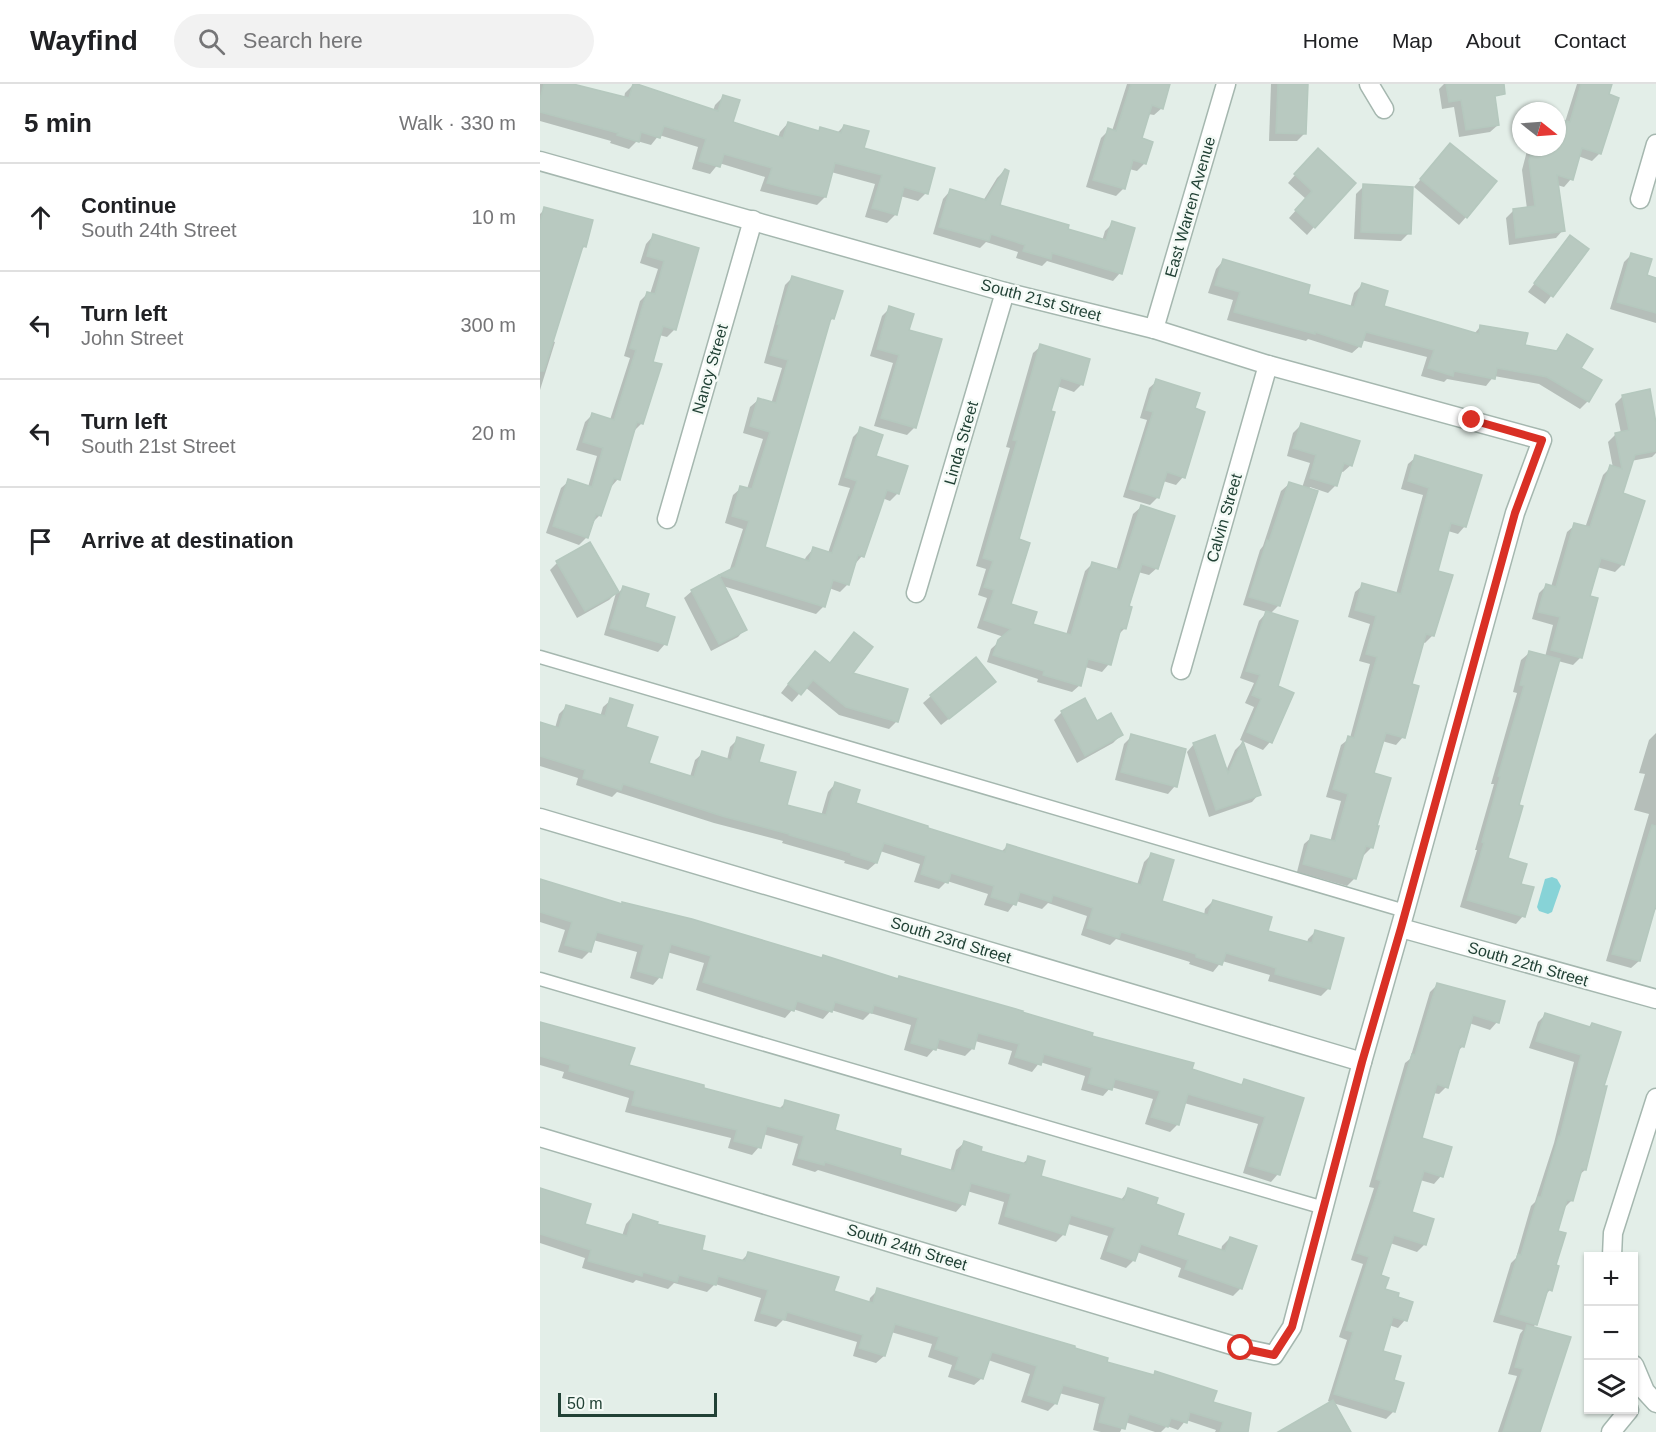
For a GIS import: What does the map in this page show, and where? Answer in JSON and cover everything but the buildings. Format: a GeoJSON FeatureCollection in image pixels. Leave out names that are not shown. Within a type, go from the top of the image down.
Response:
{"type":"FeatureCollection","features":[{"type":"Feature","properties":{"kind":"street","name":"East Warren Avenue"},"geometry":{"type":"LineString","coordinates":[[1154,330],[1226,84]]}},
{"type":"Feature","properties":{"kind":"street"},"geometry":{"type":"LineString","coordinates":[[1370,84],[1384,109]]}},
{"type":"Feature","properties":{"kind":"street"},"geometry":{"type":"LineString","coordinates":[[1640,199],[1656,144]]}},
{"type":"Feature","properties":{"kind":"street","name":"South 21st Street"},"geometry":{"type":"LineString","coordinates":[[540,161],[1005,292],[1154,330],[1268,365],[1542,440],[1515,513],[1403,920]]}},
{"type":"Feature","properties":{"kind":"street","name":"Nancy Street"},"geometry":{"type":"LineString","coordinates":[[667,519],[753,220]]}},
{"type":"Feature","properties":{"kind":"street","name":"Linda Street"},"geometry":{"type":"LineString","coordinates":[[916,593],[1005,292]]}},
{"type":"Feature","properties":{"kind":"street","name":"Calvin Street"},"geometry":{"type":"LineString","coordinates":[[1181,670],[1268,365]]}},
{"type":"Feature","properties":{"kind":"street","name":"South 23rd Street"},"geometry":{"type":"LineString","coordinates":[[540,818],[1362,1062]]}},
{"type":"Feature","properties":{"kind":"street"},"geometry":{"type":"LineString","coordinates":[[1324,1208],[1362,1062],[1403,920]]}},
{"type":"Feature","properties":{"kind":"street","name":"South 22th Street"},"geometry":{"type":"LineString","coordinates":[[1403,920],[1656,999]]}},
{"type":"Feature","properties":{"kind":"street"},"geometry":{"type":"LineString","coordinates":[[1612,1252],[1613,1233],[1656,1098]]}},
{"type":"Feature","properties":{"kind":"street","name":"South 24th Street"},"geometry":{"type":"LineString","coordinates":[[540,1137],[1241,1348],[1274,1355],[1292,1327],[1324,1208]]}},
{"type":"Feature","properties":{"kind":"street"},"geometry":{"type":"LineString","coordinates":[[1638,1377],[1645,1399]]}},
{"type":"Feature","properties":{"kind":"street"},"geometry":{"type":"LineString","coordinates":[[1611,1432],[1626,1414]]}},
{"type":"Feature","properties":{"kind":"lane"},"geometry":{"type":"LineString","coordinates":[[540,657],[1403,920]]}},
{"type":"Feature","properties":{"kind":"lane"},"geometry":{"type":"LineString","coordinates":[[540,979],[1324,1208]]}},
{"type":"Feature","properties":{"kind":"water"},"geometry":{"type":"Polygon","coordinates":[[[1552,877],[1557,879],[1561,886],[1552,912],[1548,914],[1539,911],[1537,907],[1545,879],[1552,877]]]}},
{"type":"Feature","properties":{"kind":"route"},"geometry":{"type":"LineString","coordinates":[[1241,1348],[1274,1355],[1292,1327],[1362,1062],[1515,513],[1542,440],[1472,420]]}}]}
